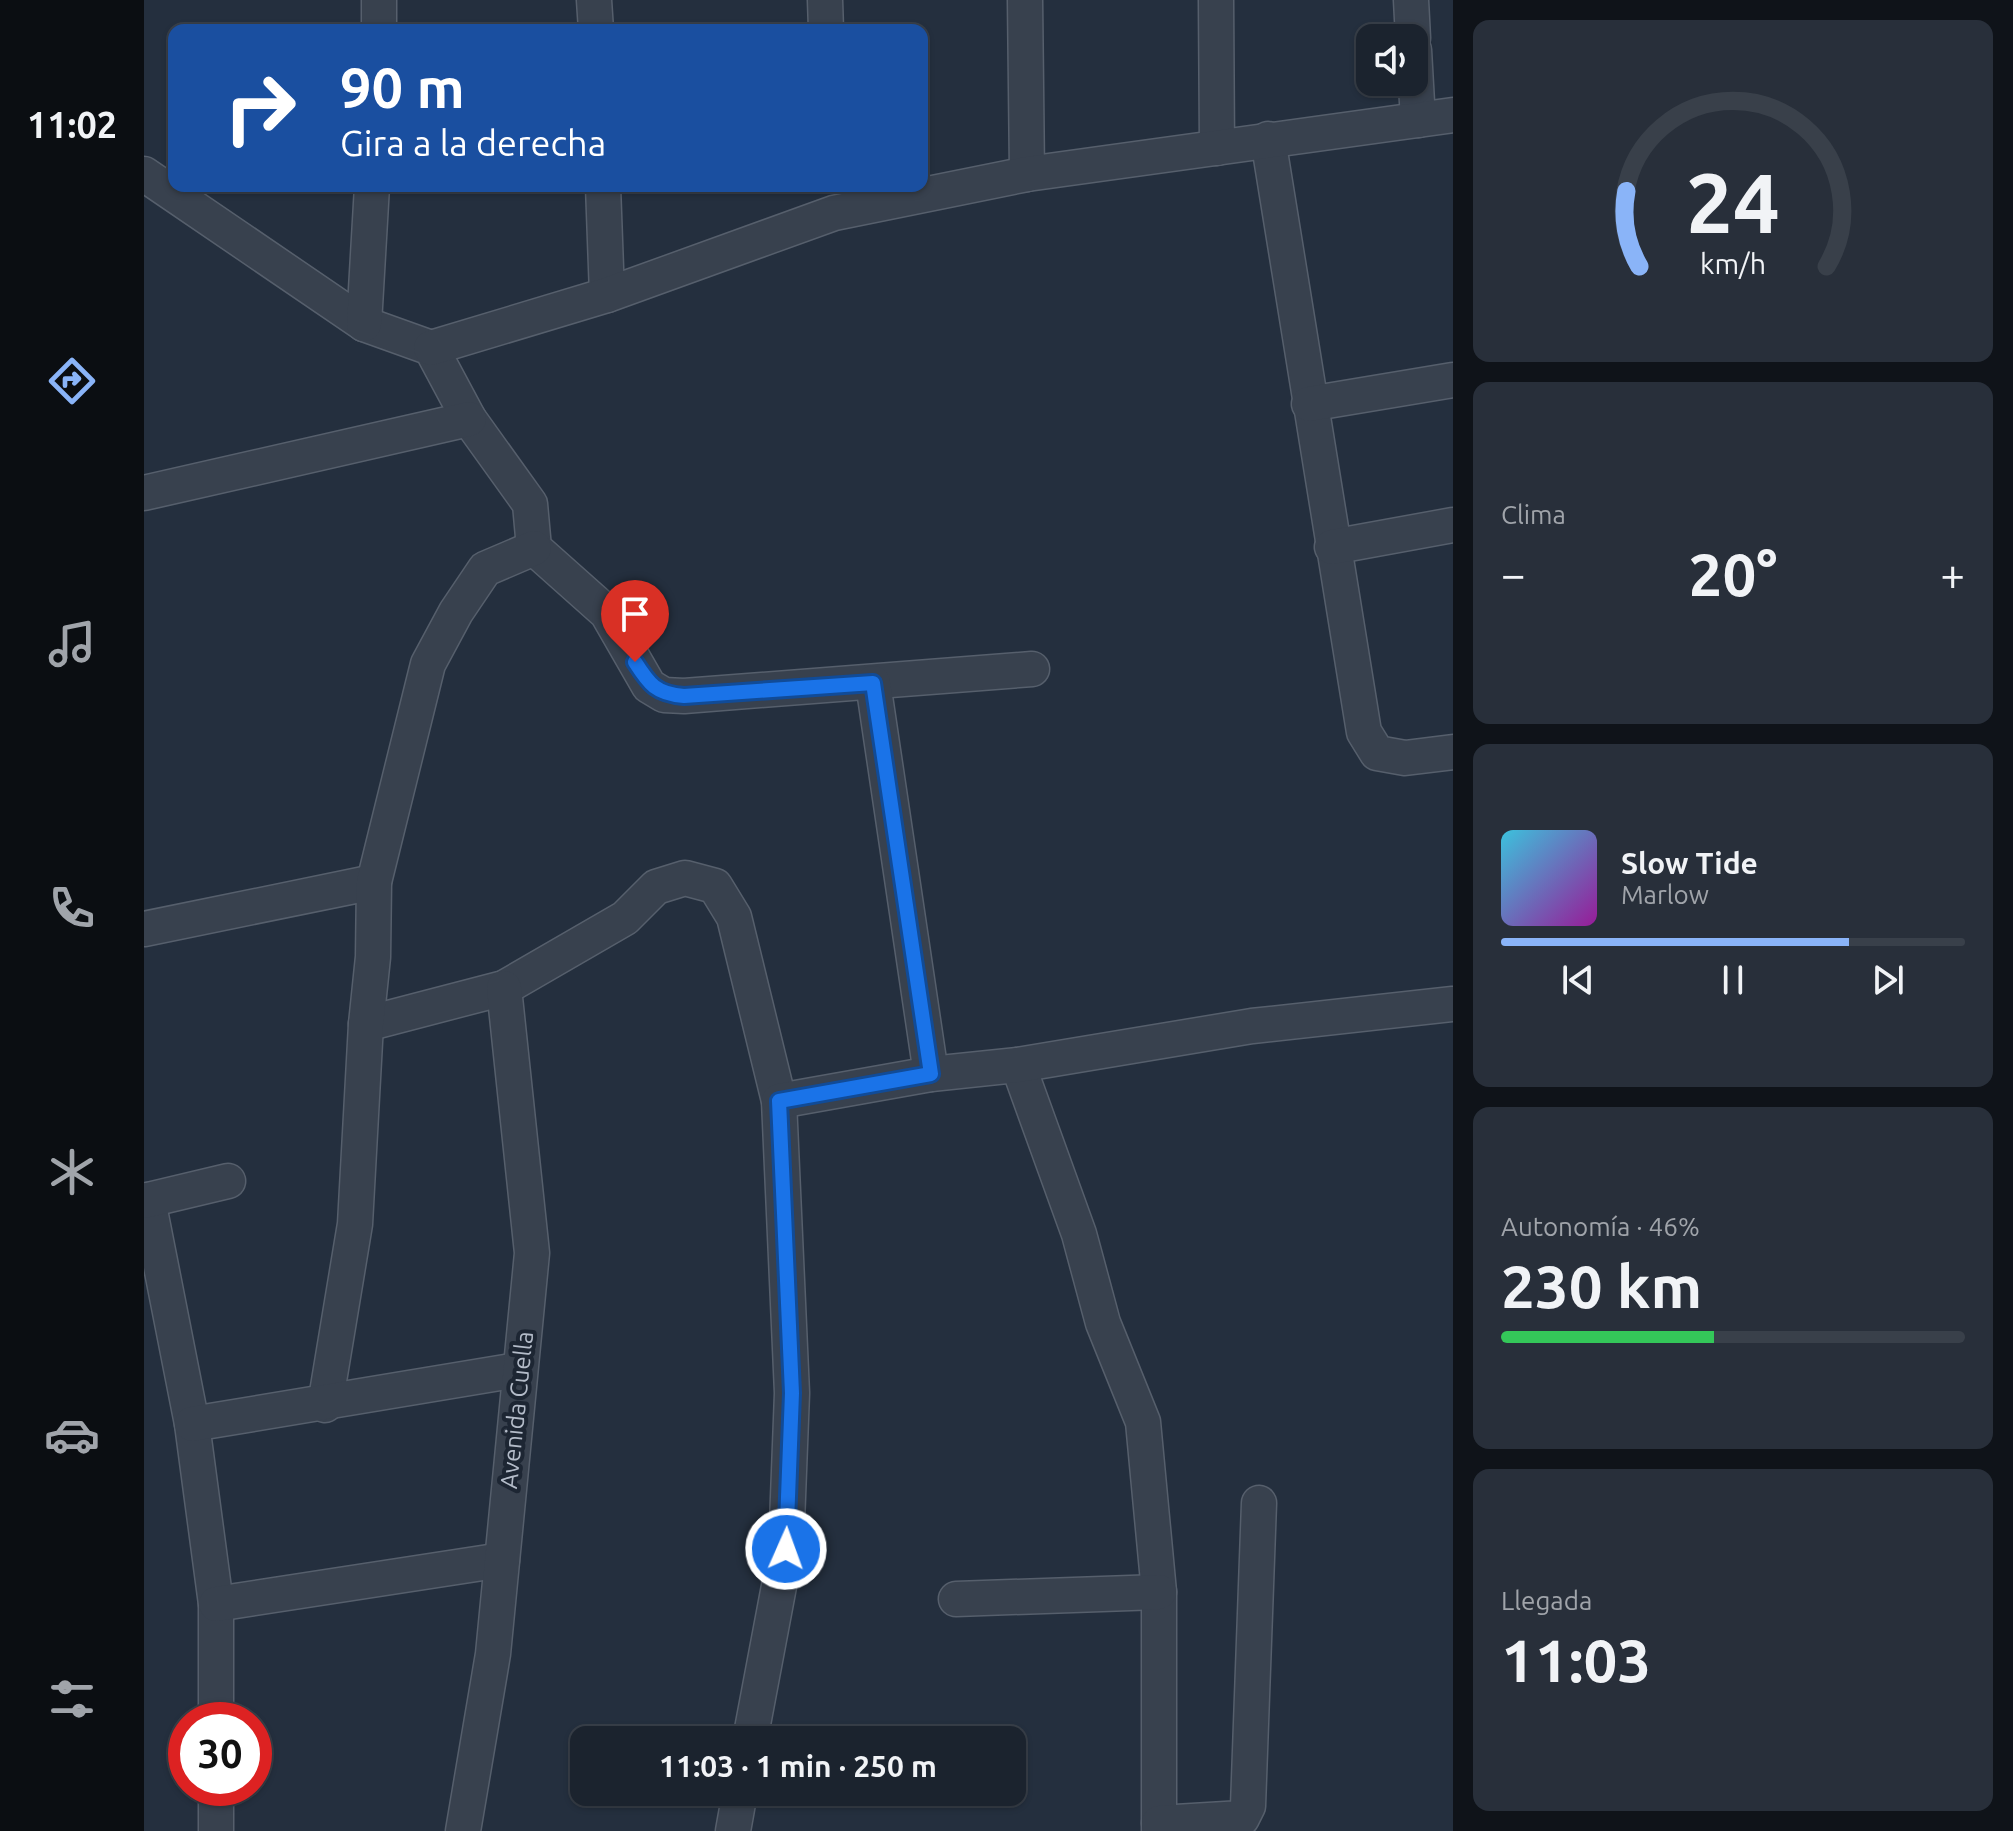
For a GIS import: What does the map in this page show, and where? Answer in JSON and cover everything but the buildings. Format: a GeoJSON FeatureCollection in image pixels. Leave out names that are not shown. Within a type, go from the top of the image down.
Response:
{"type":"FeatureCollection","features":[{"type":"Feature","properties":{"kind":"street"},"geometry":{"type":"LineString","coordinates":[[379,0],[379,24]]}},
{"type":"Feature","properties":{"kind":"street"},"geometry":{"type":"LineString","coordinates":[[594,0],[596,24]]}},
{"type":"Feature","properties":{"kind":"street"},"geometry":{"type":"LineString","coordinates":[[825,0],[826,24]]}},
{"type":"Feature","properties":{"kind":"street"},"geometry":{"type":"LineString","coordinates":[[1025,0],[1027,174]]}},
{"type":"Feature","properties":{"kind":"street"},"geometry":{"type":"LineString","coordinates":[[1216,0],[1217,148]]}},
{"type":"Feature","properties":{"kind":"street"},"geometry":{"type":"LineString","coordinates":[[1411,0],[1412,24]]}},
{"type":"Feature","properties":{"kind":"street"},"geometry":{"type":"LineString","coordinates":[[1417,96],[1418,120]]}},
{"type":"Feature","properties":{"kind":"street"},"geometry":{"type":"LineString","coordinates":[[928,187],[1453,115]]}},
{"type":"Feature","properties":{"kind":"street"},"geometry":{"type":"LineString","coordinates":[[1268,139],[1364,732],[1377,753],[1405,758],[1453,752]]}},
{"type":"Feature","properties":{"kind":"street"},"geometry":{"type":"LineString","coordinates":[[144,174],[168,190]]}},
{"type":"Feature","properties":{"kind":"street"},"geometry":{"type":"LineString","coordinates":[[170,192],[364,324],[431,348],[607,295],[833,199],[887,192]]}},
{"type":"Feature","properties":{"kind":"street"},"geometry":{"type":"LineString","coordinates":[[364,324],[372,192]]}},
{"type":"Feature","properties":{"kind":"street"},"geometry":{"type":"LineString","coordinates":[[603,192],[607,295]]}},
{"type":"Feature","properties":{"kind":"street"},"geometry":{"type":"LineString","coordinates":[[431,348],[469,419],[530,504],[534,548],[607,613],[649,686],[664,695],[873,683],[1032,669]]}},
{"type":"Feature","properties":{"kind":"street"},"geometry":{"type":"LineString","coordinates":[[1309,404],[1453,380]]}},
{"type":"Feature","properties":{"kind":"street"},"geometry":{"type":"LineString","coordinates":[[144,493],[469,419]]}},
{"type":"Feature","properties":{"kind":"street"},"geometry":{"type":"LineString","coordinates":[[1332,547],[1453,525]]}},
{"type":"Feature","properties":{"kind":"street"},"geometry":{"type":"LineString","coordinates":[[325,1405],[355,1224],[366,1024],[373,957],[374,882],[428,664],[456,612],[485,569],[534,548]]}},
{"type":"Feature","properties":{"kind":"street"},"geometry":{"type":"LineString","coordinates":[[873,683],[931,1074]]}},
{"type":"Feature","properties":{"kind":"street"},"geometry":{"type":"LineString","coordinates":[[366,1024],[504,988],[625,918],[656,887],[685,878],[715,886],[734,917],[779,1101],[792,1393],[786,1549],[753,1726]]}},
{"type":"Feature","properties":{"kind":"street"},"geometry":{"type":"LineString","coordinates":[[144,929],[374,882]]}},
{"type":"Feature","properties":{"kind":"street","name":"Avenida Cuella"},"geometry":{"type":"LineString","coordinates":[[463,1831],[493,1654],[518,1370],[531,1295],[532,1253],[504,988]]}},
{"type":"Feature","properties":{"kind":"street"},"geometry":{"type":"LineString","coordinates":[[779,1101],[931,1074],[1018,1065],[1252,1026],[1453,1004]]}},
{"type":"Feature","properties":{"kind":"street"},"geometry":{"type":"LineString","coordinates":[[1018,1065],[1079,1234],[1103,1323],[1143,1422],[1159,1592],[1159,1827],[1242,1818],[1248,1806],[1259,1503]]}},
{"type":"Feature","properties":{"kind":"street"},"geometry":{"type":"LineString","coordinates":[[216,1702],[216,1604],[192,1424],[146,1201],[228,1181]]}},
{"type":"Feature","properties":{"kind":"street"},"geometry":{"type":"LineString","coordinates":[[192,1424],[325,1405],[518,1370]]}},
{"type":"Feature","properties":{"kind":"street"},"geometry":{"type":"LineString","coordinates":[[216,1604],[502,1560]]}},
{"type":"Feature","properties":{"kind":"street"},"geometry":{"type":"LineString","coordinates":[[956,1599],[1159,1592]]}},
{"type":"Feature","properties":{"kind":"street"},"geometry":{"type":"LineString","coordinates":[[216,1806],[216,1831]]}},
{"type":"Feature","properties":{"kind":"street"},"geometry":{"type":"LineString","coordinates":[[733,1831],[737,1806]]}},
{"type":"Feature","properties":{"kind":"route"},"geometry":{"type":"LineString","coordinates":[[635,662],[649,686],[664,695],[873,683],[931,1074],[779,1101],[792,1393],[786,1549]]}}]}
